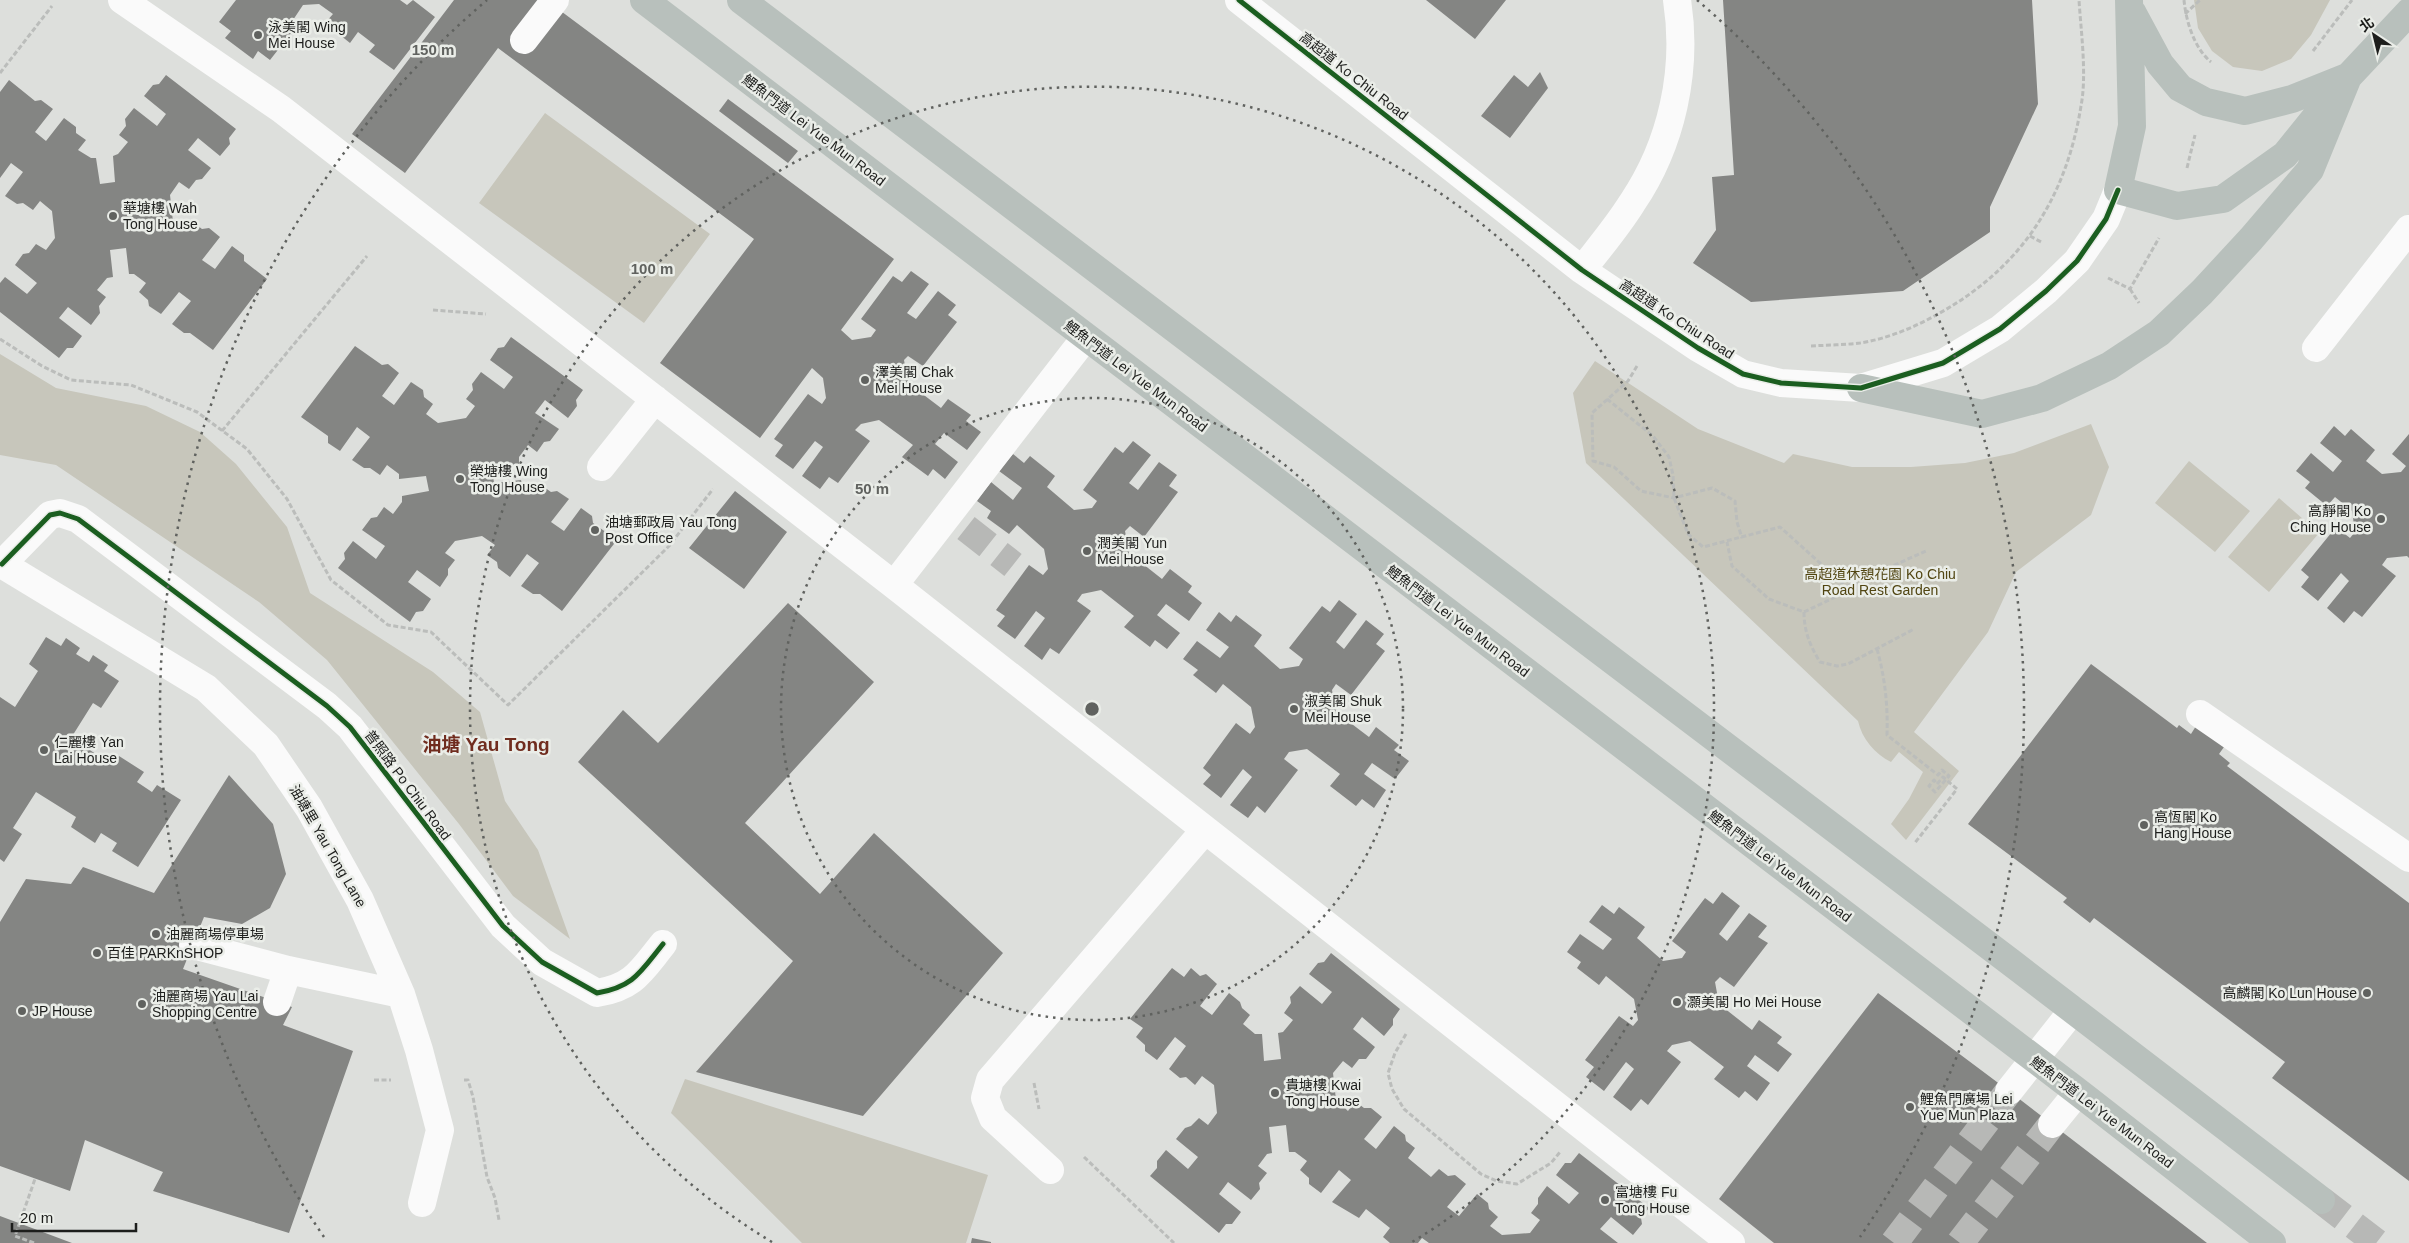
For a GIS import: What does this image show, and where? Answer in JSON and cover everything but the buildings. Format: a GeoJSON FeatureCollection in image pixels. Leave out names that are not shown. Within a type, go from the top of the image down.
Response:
{"type":"FeatureCollection","features":[{"type":"Feature","properties":{"kind":"main road","name":"鯉魚門道 Lei Yue Mun Road"},"geometry":{"type":"LineString","coordinates":[[644,0],[1085,338],[2078,1092],[2272,1243]]}},
{"type":"Feature","properties":{"kind":"main road"},"geometry":{"type":"LineString","coordinates":[[741,0],[2073,1010],[2320,1200]]}},
{"type":"Feature","properties":{"kind":"main road"},"geometry":{"type":"LineString","coordinates":[[2129,4],[2160,64],[2180,88],[2206,102],[2245,111],[2292,99],[2348,77]]}},
{"type":"Feature","properties":{"kind":"main road"},"geometry":{"type":"LineString","coordinates":[[2129,4],[2132,126],[2118,190],[2178,206],[2222,199],[2284,155],[2348,77],[2409,12]]}},
{"type":"Feature","properties":{"kind":"main road"},"geometry":{"type":"LineString","coordinates":[[1861,388],[1982,414],[2042,398],[2109,366],[2159,333],[2202,292],[2252,239],[2310,170],[2348,77]]}},
{"type":"Feature","properties":{"kind":"street"},"geometry":{"type":"LineString","coordinates":[[122,0],[280,109],[894,585],[1731,1243]]}},
{"type":"Feature","properties":{"kind":"street"},"geometry":{"type":"LineString","coordinates":[[524,40],[555,0]]}},
{"type":"Feature","properties":{"kind":"street","name":"高超道 Ko Chiu Road"},"geometry":{"type":"LineString","coordinates":[[1239,0],[1582,270],[1698,348],[1743,374],[1781,383],[1861,388],[1943,363],[2000,329],[2046,292],[2077,261],[2106,219],[2118,190]]}},
{"type":"Feature","properties":{"kind":"street"},"geometry":{"type":"LineString","coordinates":[[1582,270],[1633,203],[1652,168],[1667,132],[1676,94],[1681,55],[1677,0]]}},
{"type":"Feature","properties":{"kind":"street"},"geometry":{"type":"LineString","coordinates":[[2316,348],[2409,229]]}},
{"type":"Feature","properties":{"kind":"street"},"geometry":{"type":"LineString","coordinates":[[894,585],[957,521],[1085,338]]}},
{"type":"Feature","properties":{"kind":"street"},"geometry":{"type":"LineString","coordinates":[[601,467],[655,399]]}},
{"type":"Feature","properties":{"kind":"street","name":"普照路 Po Chiu Road"},"geometry":{"type":"LineString","coordinates":[[1,564],[50,515],[60,513],[78,519],[327,706],[350,727],[503,926],[542,962],[597,993],[624,986],[636,978],[664,944]]}},
{"type":"Feature","properties":{"kind":"street","name":"油塘里 Yau Tong Lane"},"geometry":{"type":"LineString","coordinates":[[1,564],[206,688],[266,745],[310,808],[360,900],[401,994],[419,1050],[440,1130],[422,1203]]}},
{"type":"Feature","properties":{"kind":"street"},"geometry":{"type":"LineString","coordinates":[[2200,714],[2409,858]]}},
{"type":"Feature","properties":{"kind":"street"},"geometry":{"type":"LineString","coordinates":[[1050,1170],[993,1118],[985,1098],[990,1080],[1205,830]]}},
{"type":"Feature","properties":{"kind":"street"},"geometry":{"type":"LineString","coordinates":[[193,945],[288,970],[401,994]]}},
{"type":"Feature","properties":{"kind":"street"},"geometry":{"type":"LineString","coordinates":[[277,1002],[288,970]]}},
{"type":"Feature","properties":{"kind":"street"},"geometry":{"type":"LineString","coordinates":[[2009,1091],[2073,1010]]}},
{"type":"Feature","properties":{"kind":"street"},"geometry":{"type":"LineString","coordinates":[[2052,1124],[2078,1092]]}},
{"type":"Feature","properties":{"kind":"path"},"geometry":{"type":"LineString","coordinates":[[1804,347],[1862,343],[1917,326],[1968,298],[2011,260],[2030,236],[2054,195],[2069,161],[2082,104],[2082,48],[2079,0]]}},
{"type":"Feature","properties":{"kind":"path"},"geometry":{"type":"LineString","coordinates":[[2184,0],[2185,14],[2195,40],[2208,60],[2216,65]]}},
{"type":"Feature","properties":{"kind":"path"},"geometry":{"type":"LineString","coordinates":[[2185,14],[2200,0]]}},
{"type":"Feature","properties":{"kind":"path"},"geometry":{"type":"LineString","coordinates":[[2311,54],[2352,0]]}},
{"type":"Feature","properties":{"kind":"path"},"geometry":{"type":"LineString","coordinates":[[0,73],[52,6]]}},
{"type":"Feature","properties":{"kind":"path"},"geometry":{"type":"LineString","coordinates":[[222,431],[367,256]]}},
{"type":"Feature","properties":{"kind":"path"},"geometry":{"type":"LineString","coordinates":[[0,339],[42,366],[71,380],[131,385],[197,412],[247,449],[287,499],[331,580],[388,625],[430,632],[508,704],[669,546],[714,488]]}},
{"type":"Feature","properties":{"kind":"path"},"geometry":{"type":"LineString","coordinates":[[1637,366],[1628,381],[1592,413],[1593,461],[1614,467],[1641,492],[1674,498],[1712,488],[1735,501],[1737,522],[1742,538]]}},
{"type":"Feature","properties":{"kind":"path"},"geometry":{"type":"LineString","coordinates":[[1607,399],[1653,436],[1669,457],[1673,475],[1674,498],[1688,534],[1703,547],[1742,538],[1780,526],[1850,590],[1804,612],[1769,599],[1732,566],[1727,542]]}},
{"type":"Feature","properties":{"kind":"path"},"geometry":{"type":"LineString","coordinates":[[1846,586],[1928,550]]}},
{"type":"Feature","properties":{"kind":"path"},"geometry":{"type":"LineString","coordinates":[[1804,612],[1807,634],[1812,649],[1820,662],[1837,666],[1848,664],[1914,630]]}},
{"type":"Feature","properties":{"kind":"path"},"geometry":{"type":"LineString","coordinates":[[1877,649],[1883,670],[1888,704],[1887,735],[1938,775],[1942,770],[1949,776],[1935,792],[1929,786],[1934,780],[1938,784],[1943,777],[1957,789],[1912,846]]}},
{"type":"Feature","properties":{"kind":"path"},"geometry":{"type":"LineString","coordinates":[[1410,1027],[1395,1053],[1388,1073],[1392,1089],[1404,1109],[1481,1174],[1497,1181],[1517,1184],[1551,1163],[1561,1150]]}},
{"type":"Feature","properties":{"kind":"path"},"geometry":{"type":"LineString","coordinates":[[1033,1076],[1037,1107],[1042,1114]]}},
{"type":"Feature","properties":{"kind":"path"},"geometry":{"type":"LineString","coordinates":[[468,1080],[473,1097],[487,1178],[495,1198],[499,1220]]}},
{"type":"Feature","properties":{"kind":"path"},"geometry":{"type":"LineString","coordinates":[[1078,1152],[1174,1243]]}},
{"type":"Feature","properties":{"kind":"path"},"geometry":{"type":"LineString","coordinates":[[34,1243],[15,1236],[35,1179]]}},
{"type":"Feature","properties":{"kind":"green space"},"geometry":{"type":"Polygon","coordinates":[[[2194,0],[2330,0],[2311,35],[2291,59],[2262,71],[2233,67],[2212,51],[2198,28],[2194,0]]]}},
{"type":"Feature","properties":{"kind":"green space"},"geometry":{"type":"Polygon","coordinates":[[[545,113],[710,234],[644,323],[479,203],[545,113]]]}},
{"type":"Feature","properties":{"kind":"green space"},"geometry":{"type":"Polygon","coordinates":[[[0,354],[56,388],[146,406],[200,432],[236,464],[287,527],[310,593],[433,672],[480,712],[505,801],[538,850],[570,939],[513,896],[459,824],[327,660],[259,602],[56,465],[0,455],[0,354]]]}},
{"type":"Feature","properties":{"kind":"green space","name":"高超道休憩花園 Ko Chiu Road Rest Garden"},"geometry":{"type":"Polygon","coordinates":[[[1595,361],[1698,429],[1784,463],[1793,454],[1852,467],[1911,467],[1965,463],[2014,453],[2091,424],[2109,467],[2091,515],[2016,572],[1988,632],[1914,732],[1959,771],[1906,840],[1891,824],[1909,799],[1923,772],[1899,752],[1891,762],[1880,755],[1866,740],[1858,721],[1586,463],[1573,393],[1595,361]]]}},
{"type":"Feature","properties":{"kind":"green space"},"geometry":{"type":"Polygon","coordinates":[[[2189,461],[2250,511],[2215,552],[2155,503],[2189,461]]]}},
{"type":"Feature","properties":{"kind":"green space"},"geometry":{"type":"Polygon","coordinates":[[[2279,498],[2319,533],[2269,592],[2228,557],[2279,498]]]}},
{"type":"Feature","properties":{"kind":"green space"},"geometry":{"type":"Polygon","coordinates":[[[685,1079],[988,1175],[966,1243],[802,1243],[671,1113],[685,1079]]]}},
{"type":"Feature","properties":{"kind":"tunnel"},"geometry":{"type":"LineString","coordinates":[[966,528],[1013,565]]}},
{"type":"Feature","properties":{"kind":"tunnel"},"geometry":{"type":"LineString","coordinates":[[1894,1243],[2009,1091]]}},
{"type":"Feature","properties":{"kind":"tunnel"},"geometry":{"type":"LineString","coordinates":[[1960,1243],[2052,1124]]}},
{"type":"Feature","properties":{"kind":"tunnel"},"geometry":{"type":"LineString","coordinates":[[2321,1200],[2377,1243]]}},
{"type":"Feature","properties":{"kind":"cycle path"},"geometry":{"type":"LineString","coordinates":[[1239,0],[1582,270],[1698,348],[1743,374],[1781,383],[1861,388],[1943,363],[2000,329],[2046,291],[2077,261],[2106,219],[2118,190]]}},
{"type":"Feature","properties":{"kind":"cycle path"},"geometry":{"type":"LineString","coordinates":[[2,564],[50,515],[60,513],[78,519],[327,706],[350,727],[503,926],[542,962],[597,993],[620,987],[628,982],[642,970],[663,944]]}},
{"type":"Feature","properties":{"kind":"place","name":"泳美閣 Wing Mei House"},"geometry":{"type":"Point","coordinates":[258,35]}},
{"type":"Feature","properties":{"kind":"place","name":"華塘樓 Wah Tong House"},"geometry":{"type":"Point","coordinates":[113,216]}},
{"type":"Feature","properties":{"kind":"place","name":"澤美閣 Chak Mei House"},"geometry":{"type":"Point","coordinates":[865,380]}},
{"type":"Feature","properties":{"kind":"place","name":"榮塘樓 Wing Tong House"},"geometry":{"type":"Point","coordinates":[460,479]}},
{"type":"Feature","properties":{"kind":"place","name":"高靜閣 Ko Ching House"},"geometry":{"type":"Point","coordinates":[2381,519]}},
{"type":"Feature","properties":{"kind":"place","name":"油塘郵政局 Yau Tong Post Office"},"geometry":{"type":"Point","coordinates":[595,530]}},
{"type":"Feature","properties":{"kind":"place","name":"潤美閣 Yun Mei House"},"geometry":{"type":"Point","coordinates":[1087,551]}},
{"type":"Feature","properties":{"kind":"place","name":"淑美閣 Shuk Mei House"},"geometry":{"type":"Point","coordinates":[1294,709]}},
{"type":"Feature","properties":{"kind":"place","name":"仁麗樓 Yan Lai House"},"geometry":{"type":"Point","coordinates":[44,750]}},
{"type":"Feature","properties":{"kind":"place","name":"高恆閣 Ko Hang House"},"geometry":{"type":"Point","coordinates":[2144,825]}},
{"type":"Feature","properties":{"kind":"place","name":"油麗商場停車場"},"geometry":{"type":"Point","coordinates":[156,934]}},
{"type":"Feature","properties":{"kind":"place","name":"百佳 PARKnSHOP"},"geometry":{"type":"Point","coordinates":[97,953]}},
{"type":"Feature","properties":{"kind":"place","name":"高麟閣 Ko Lun House"},"geometry":{"type":"Point","coordinates":[2367,993]}},
{"type":"Feature","properties":{"kind":"place","name":"灝美閣 Ho Mei House"},"geometry":{"type":"Point","coordinates":[1677,1002]}},
{"type":"Feature","properties":{"kind":"place","name":"油麗商場 Yau Lai Shopping Centre"},"geometry":{"type":"Point","coordinates":[142,1004]}},
{"type":"Feature","properties":{"kind":"place","name":"JP House"},"geometry":{"type":"Point","coordinates":[22,1011]}},
{"type":"Feature","properties":{"kind":"place","name":"貴塘樓 Kwai Tong House"},"geometry":{"type":"Point","coordinates":[1275,1093]}},
{"type":"Feature","properties":{"kind":"place","name":"鯉魚門廣場 Lei Yue Mun Plaza"},"geometry":{"type":"Point","coordinates":[1910,1107]}},
{"type":"Feature","properties":{"kind":"place","name":"富塘樓 Fu Tong House"},"geometry":{"type":"Point","coordinates":[1605,1200]}},
{"type":"Feature","properties":{"kind":"district","name":"油塘 Yau Tong"},"geometry":{"type":"Point","coordinates":[486,744]}}]}
